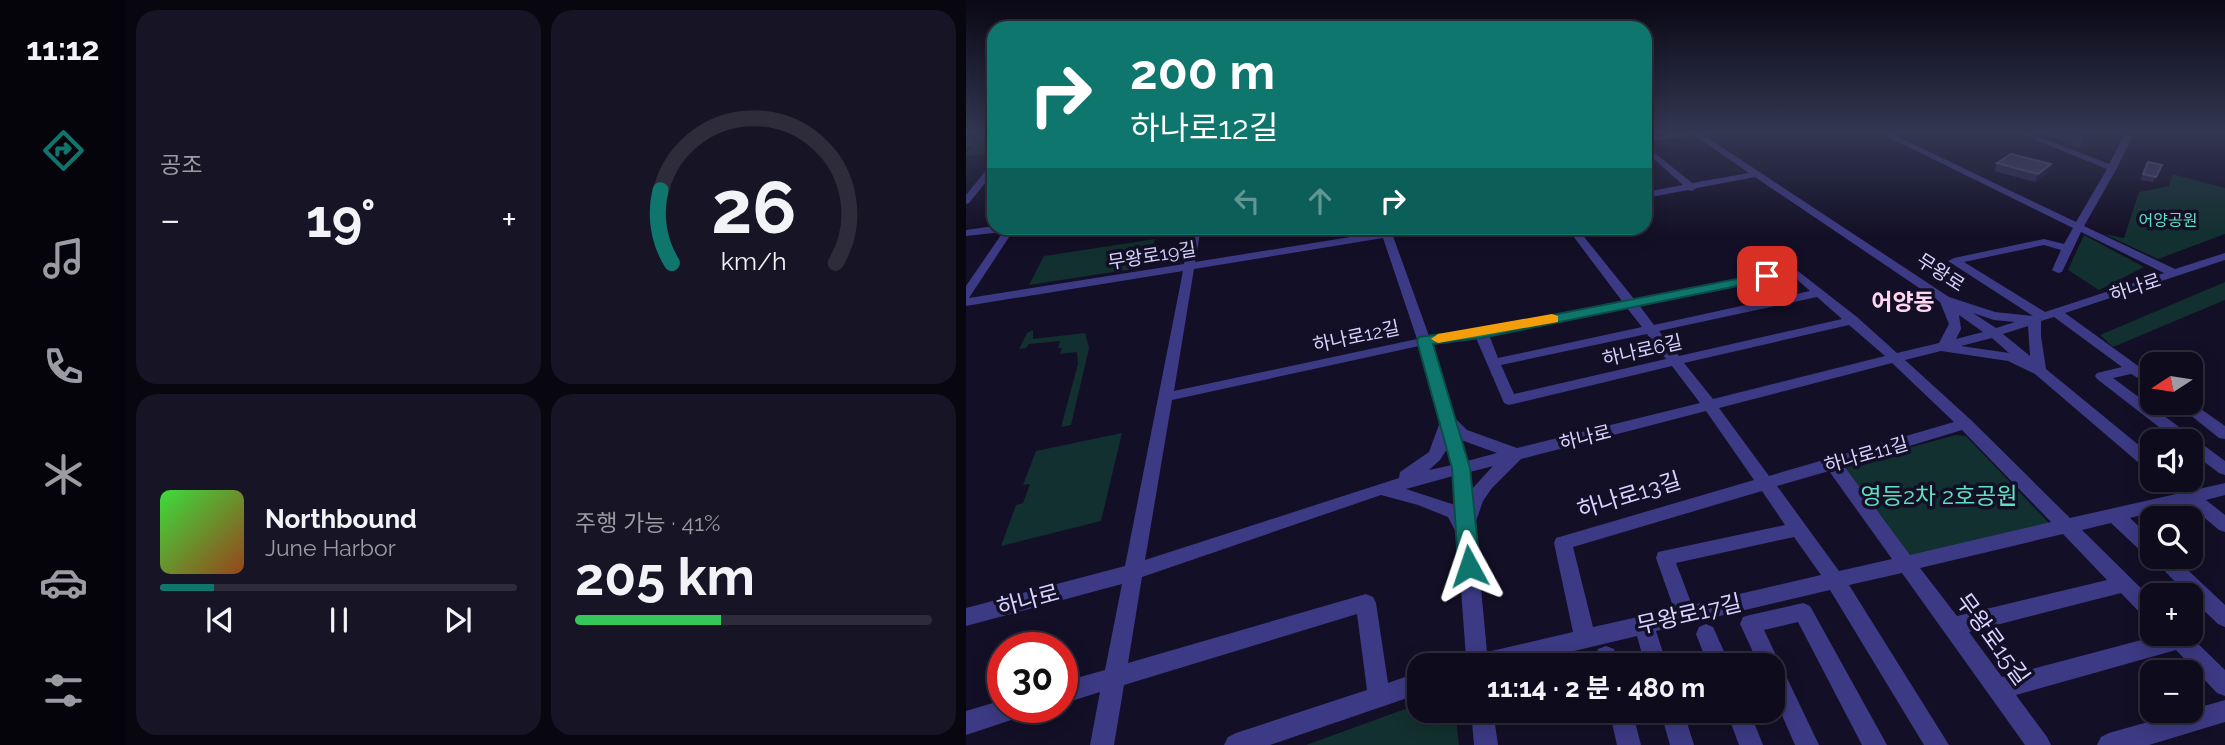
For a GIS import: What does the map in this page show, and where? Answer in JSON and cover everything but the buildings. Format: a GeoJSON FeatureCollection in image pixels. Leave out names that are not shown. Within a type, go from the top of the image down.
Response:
{"type":"FeatureCollection","features":[{"type":"Feature","properties":{"kind":"street"},"geometry":{"type":"LineString","coordinates":[[1668,167],[1692,188]]}},
{"type":"Feature","properties":{"kind":"street","name":"무왕로"},"geometry":{"type":"LineString","coordinates":[[1745,167],[1994,333],[2140,455]]}},
{"type":"Feature","properties":{"kind":"street"},"geometry":{"type":"LineString","coordinates":[[1955,167],[2176,274]]}},
{"type":"Feature","properties":{"kind":"street"},"geometry":{"type":"LineString","coordinates":[[2058,270],[2067,248],[2113,168],[2110,167]]}},
{"type":"Feature","properties":{"kind":"street"},"geometry":{"type":"LineString","coordinates":[[1652,194],[1755,174]]}},
{"type":"Feature","properties":{"kind":"street"},"geometry":{"type":"LineString","coordinates":[[966,201],[987,175]]}},
{"type":"Feature","properties":{"kind":"street"},"geometry":{"type":"LineString","coordinates":[[966,233],[987,230]]}},
{"type":"Feature","properties":{"kind":"street"},"geometry":{"type":"LineString","coordinates":[[966,295],[1004,235]]}},
{"type":"Feature","properties":{"kind":"street"},"geometry":{"type":"LineString","coordinates":[[1102,745],[1131,573],[1195,235]]}},
{"type":"Feature","properties":{"kind":"street","name":"무왕로19길"},"geometry":{"type":"LineString","coordinates":[[966,302],[1189,267],[1359,235]]}},
{"type":"Feature","properties":{"kind":"street"},"geometry":{"type":"LineString","coordinates":[[1388,235],[1424,341],[1461,468],[1475,653]]}},
{"type":"Feature","properties":{"kind":"street"},"geometry":{"type":"LineString","coordinates":[[1577,235],[1710,406],[1835,580],[1937,745]]}},
{"type":"Feature","properties":{"kind":"street"},"geometry":{"type":"LineString","coordinates":[[2067,248],[2044,242],[1954,261],[2140,374]]}},
{"type":"Feature","properties":{"kind":"street","name":"하나로"},"geometry":{"type":"LineString","coordinates":[[966,617],[1131,573],[1380,489],[1994,333],[2225,256]]}},
{"type":"Feature","properties":{"kind":"street","name":"하나로12길"},"geometry":{"type":"LineString","coordinates":[[1166,397],[1424,341],[1481,333],[1794,271],[1898,359]]}},
{"type":"Feature","properties":{"kind":"street"},"geometry":{"type":"LineString","coordinates":[[1493,363],[1819,293]]}},
{"type":"Feature","properties":{"kind":"street"},"geometry":{"type":"LineString","coordinates":[[1945,300],[1994,316],[2045,317]]}},
{"type":"Feature","properties":{"kind":"street"},"geometry":{"type":"LineString","coordinates":[[1945,300],[1957,324],[1956,330],[1943,347],[2011,357],[2039,371]]}},
{"type":"Feature","properties":{"kind":"street"},"geometry":{"type":"LineString","coordinates":[[2039,371],[2034,336],[2045,317]]}},
{"type":"Feature","properties":{"kind":"street","name":"하나로6길"},"geometry":{"type":"LineString","coordinates":[[1481,333],[1509,400],[1853,320]]}},
{"type":"Feature","properties":{"kind":"street"},"geometry":{"type":"LineString","coordinates":[[1898,359],[2140,600]]}},
{"type":"Feature","properties":{"kind":"street"},"geometry":{"type":"LineString","coordinates":[[2133,369],[2102,376],[2172,429]]}},
{"type":"Feature","properties":{"kind":"street"},"geometry":{"type":"LineString","coordinates":[[2199,415],[2225,434]]}},
{"type":"Feature","properties":{"kind":"street"},"geometry":{"type":"LineString","coordinates":[[1447,419],[1461,434],[1517,454],[1485,484],[1469,508],[1467,542]]}},
{"type":"Feature","properties":{"kind":"street"},"geometry":{"type":"LineString","coordinates":[[1380,489],[1427,465],[1443,446],[1447,419]]}},
{"type":"Feature","properties":{"kind":"street","name":"하나로11길"},"geometry":{"type":"LineString","coordinates":[[1765,482],[1966,424]]}},
{"type":"Feature","properties":{"kind":"street"},"geometry":{"type":"LineString","coordinates":[[2203,452],[2225,469]]}},
{"type":"Feature","properties":{"kind":"street"},"geometry":{"type":"LineString","coordinates":[[1833,464],[1906,563]]}},
{"type":"Feature","properties":{"kind":"street","name":"하나로13길"},"geometry":{"type":"LineString","coordinates":[[1585,638],[1563,543],[1765,482]]}},
{"type":"Feature","properties":{"kind":"street"},"geometry":{"type":"LineString","coordinates":[[1380,489],[1421,499],[1455,512],[1467,542]]}},
{"type":"Feature","properties":{"kind":"street","name":"무왕로17길"},"geometry":{"type":"LineString","coordinates":[[1524,653],[2225,489]]}},
{"type":"Feature","properties":{"kind":"street"},"geometry":{"type":"LineString","coordinates":[[2185,492],[2225,525]]}},
{"type":"Feature","properties":{"kind":"street"},"geometry":{"type":"LineString","coordinates":[[2115,514],[2140,538]]}},
{"type":"Feature","properties":{"kind":"street"},"geometry":{"type":"LineString","coordinates":[[1686,615],[1664,558],[1798,529]]}},
{"type":"Feature","properties":{"kind":"street","name":"무왕로15길"},"geometry":{"type":"LineString","coordinates":[[1906,563],[2039,745]]}},
{"type":"Feature","properties":{"kind":"street"},"geometry":{"type":"LineString","coordinates":[[2174,569],[2225,618]]}},
{"type":"Feature","properties":{"kind":"street"},"geometry":{"type":"LineString","coordinates":[[1952,627],[2125,584]]}},
{"type":"Feature","properties":{"kind":"street"},"geometry":{"type":"LineString","coordinates":[[1078,688],[1366,603],[1379,696]]}},
{"type":"Feature","properties":{"kind":"street"},"geometry":{"type":"LineString","coordinates":[[1764,653],[1750,624],[1803,612],[1875,745]]}},
{"type":"Feature","properties":{"kind":"street"},"geometry":{"type":"LineString","coordinates":[[1644,625],[1653,653]]}},
{"type":"Feature","properties":{"kind":"street"},"geometry":{"type":"LineString","coordinates":[[1706,634],[1714,653]]}},
{"type":"Feature","properties":{"kind":"street"},"geometry":{"type":"LineString","coordinates":[[1997,689],[2143,646]]}},
{"type":"Feature","properties":{"kind":"street"},"geometry":{"type":"LineString","coordinates":[[2187,646],[2225,685]]}},
{"type":"Feature","properties":{"kind":"street"},"geometry":{"type":"LineString","coordinates":[[1236,745],[1407,686]]}},
{"type":"Feature","properties":{"kind":"street"},"geometry":{"type":"LineString","coordinates":[[1785,697],[1807,745]]}},
{"type":"Feature","properties":{"kind":"street"},"geometry":{"type":"LineString","coordinates":[[2109,745],[2225,711]]}},
{"type":"Feature","properties":{"kind":"street"},"geometry":{"type":"LineString","coordinates":[[966,723],[987,717]]}},
{"type":"Feature","properties":{"kind":"street"},"geometry":{"type":"LineString","coordinates":[[1483,723],[1486,745]]}},
{"type":"Feature","properties":{"kind":"street"},"geometry":{"type":"LineString","coordinates":[[1623,723],[1629,745]]}},
{"type":"Feature","properties":{"kind":"street"},"geometry":{"type":"LineString","coordinates":[[1675,723],[1682,745]]}},
{"type":"Feature","properties":{"kind":"street"},"geometry":{"type":"LineString","coordinates":[[1742,723],[1751,745]]}},
{"type":"Feature","properties":{"kind":"green space","name":"어양공원"},"geometry":{"type":"Polygon","coordinates":[[[2172,174],[2225,188],[2225,234],[2158,259],[2104,234],[2124,238],[2139,192],[2169,186],[2172,174]]]}},
{"type":"Feature","properties":{"kind":"green space"},"geometry":{"type":"Polygon","coordinates":[[[2084,235],[2144,267],[2099,290],[2068,270],[2084,235]]]}},
{"type":"Feature","properties":{"kind":"green space"},"geometry":{"type":"Polygon","coordinates":[[[1155,239],[1150,256],[1139,268],[1029,285],[1044,256],[1155,239]]]}},
{"type":"Feature","properties":{"kind":"green space"},"geometry":{"type":"Polygon","coordinates":[[[2225,282],[2225,300],[2113,347],[2100,335],[2225,282]]]}},
{"type":"Feature","properties":{"kind":"green space"},"geometry":{"type":"Polygon","coordinates":[[[1033,330],[1033,339],[1085,333],[1089,348],[1071,425],[1061,427],[1078,364],[1077,352],[1060,354],[1060,341],[1029,344],[1026,348],[1019,349],[1027,333],[1033,330]]]}},
{"type":"Feature","properties":{"kind":"green space"},"geometry":{"type":"Polygon","coordinates":[[[1122,433],[1101,521],[1001,546],[1016,505],[1023,503],[1030,484],[1023,485],[1036,451],[1122,433]]]}},
{"type":"Feature","properties":{"kind":"green space","name":"영등2차 2호공원"},"geometry":{"type":"Polygon","coordinates":[[[1956,435],[1966,436],[2053,527],[1907,559],[1843,472],[1845,465],[1956,435]]]}},
{"type":"Feature","properties":{"kind":"green space"},"geometry":{"type":"Polygon","coordinates":[[[1407,708],[1407,723],[1456,723],[1459,745],[1306,745],[1407,708]]]}},
{"type":"Feature","properties":{"kind":"slow traffic"},"geometry":{"type":"LineString","coordinates":[[1438,339],[1552,319]]}},
{"type":"Feature","properties":{"kind":"district","name":"어양동"},"geometry":{"type":"Point","coordinates":[1903,302]}},
{"type":"Feature","properties":{"kind":"route"},"geometry":{"type":"LineString","coordinates":[[1469,566],[1461,468],[1424,341],[1481,333],[1767,276]]}}]}
